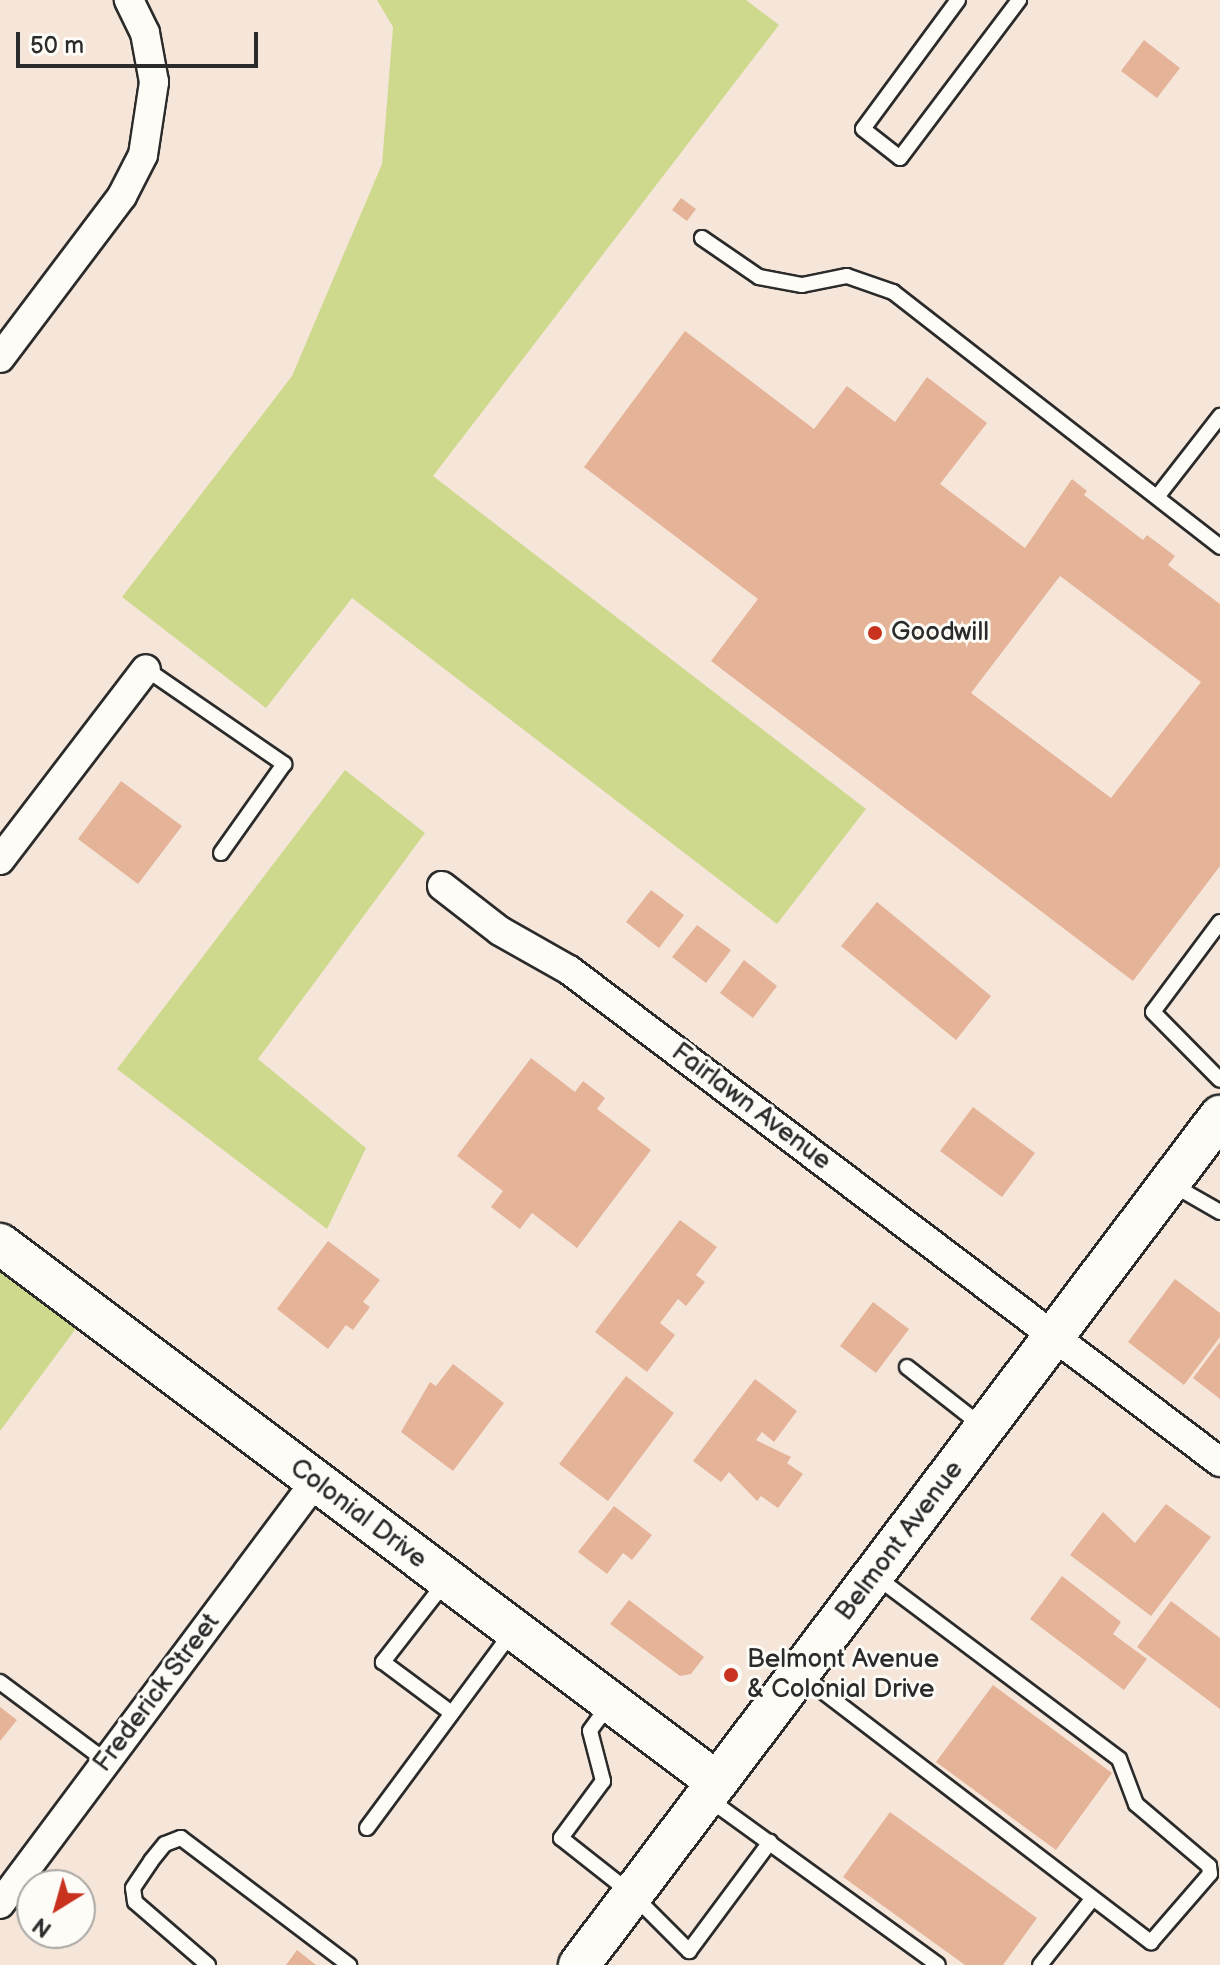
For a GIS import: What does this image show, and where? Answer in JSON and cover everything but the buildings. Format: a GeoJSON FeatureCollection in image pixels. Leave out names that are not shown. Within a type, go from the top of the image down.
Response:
{"type":"FeatureCollection","features":[{"type":"Feature","properties":{"kind":"main road","name":"Belmont Avenue"},"geometry":{"type":"LineString","coordinates":[[579,1965],[1220,1116]]}},
{"type":"Feature","properties":{"kind":"main road","name":"Colonial Drive"},"geometry":{"type":"LineString","coordinates":[[0,1244],[612,1701],[712,1790]]}},
{"type":"Feature","properties":{"kind":"street"},"geometry":{"type":"LineString","coordinates":[[0,358],[122,196],[143,155],[154,82],[145,33],[129,0]]}},
{"type":"Feature","properties":{"kind":"street"},"geometry":{"type":"LineString","coordinates":[[0,860],[146,669]]}},
{"type":"Feature","properties":{"kind":"street","name":"Fairlawn Avenue"},"geometry":{"type":"LineString","coordinates":[[442,886],[510,938],[569,970],[1220,1462]]}},
{"type":"Feature","properties":{"kind":"street","name":"Frederick Street"},"geometry":{"type":"LineString","coordinates":[[0,1904],[315,1482]]}},
{"type":"Feature","properties":{"kind":"lane"},"geometry":{"type":"LineString","coordinates":[[958,0],[863,129],[900,158],[1019,0]]}},
{"type":"Feature","properties":{"kind":"lane"},"geometry":{"type":"LineString","coordinates":[[702,238],[759,277],[802,285],[847,276],[893,292],[1220,546]]}},
{"type":"Feature","properties":{"kind":"lane"},"geometry":{"type":"LineString","coordinates":[[1157,497],[1220,416]]}},
{"type":"Feature","properties":{"kind":"lane"},"geometry":{"type":"LineString","coordinates":[[146,669],[284,764],[221,853]]}},
{"type":"Feature","properties":{"kind":"lane"},"geometry":{"type":"LineString","coordinates":[[1220,922],[1153,1012],[1220,1080]]}},
{"type":"Feature","properties":{"kind":"lane"},"geometry":{"type":"LineString","coordinates":[[1170,1182],[1220,1212]]}},
{"type":"Feature","properties":{"kind":"lane"},"geometry":{"type":"LineString","coordinates":[[907,1367],[985,1428]]}},
{"type":"Feature","properties":{"kind":"lane"},"geometry":{"type":"LineString","coordinates":[[799,1674],[1151,1942],[1210,1874],[1209,1866],[1136,1804],[1119,1759],[873,1575]]}},
{"type":"Feature","properties":{"kind":"lane"},"geometry":{"type":"LineString","coordinates":[[447,1579],[383,1662],[450,1712]]}},
{"type":"Feature","properties":{"kind":"lane"},"geometry":{"type":"LineString","coordinates":[[367,1828],[450,1712],[515,1629]]}},
{"type":"Feature","properties":{"kind":"lane"},"geometry":{"type":"LineString","coordinates":[[0,1682],[106,1761]]}},
{"type":"Feature","properties":{"kind":"lane"},"geometry":{"type":"LineString","coordinates":[[612,1701],[590,1731],[603,1781],[561,1838],[632,1894],[691,1958],[770,1842]]}},
{"type":"Feature","properties":{"kind":"lane"},"geometry":{"type":"LineString","coordinates":[[712,1790],[770,1842],[938,1965]]}},
{"type":"Feature","properties":{"kind":"lane"},"geometry":{"type":"LineString","coordinates":[[208,1965],[135,1902],[133,1888],[151,1861],[165,1844],[181,1838],[349,1965]]}},
{"type":"Feature","properties":{"kind":"lane"},"geometry":{"type":"LineString","coordinates":[[1040,1965],[1093,1898]]}},
{"type":"Feature","properties":{"kind":"green space"},"geometry":{"type":"Polygon","coordinates":[[[377,0],[746,0],[779,25],[433,476],[866,809],[777,924],[352,598],[266,708],[122,597],[292,376],[382,164],[393,27],[377,0]]]}},
{"type":"Feature","properties":{"kind":"green space"},"geometry":{"type":"Polygon","coordinates":[[[345,770],[425,833],[258,1059],[366,1148],[327,1229],[117,1069],[345,770]]]}},
{"type":"Feature","properties":{"kind":"green space"},"geometry":{"type":"Polygon","coordinates":[[[0,1244],[89,1311],[0,1431],[0,1244]]]}},
{"type":"Feature","properties":{"kind":"place","name":"Goodwill"},"geometry":{"type":"Point","coordinates":[875,633]}},
{"type":"Feature","properties":{"kind":"place","name":"Belmont Avenue & Colonial Drive"},"geometry":{"type":"Point","coordinates":[731,1675]}}]}
